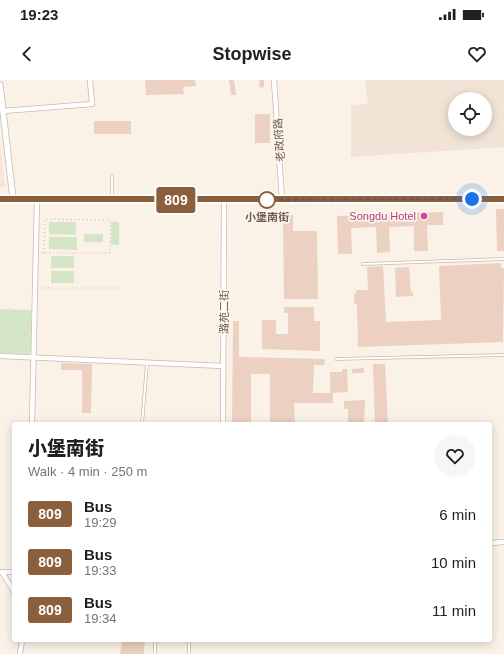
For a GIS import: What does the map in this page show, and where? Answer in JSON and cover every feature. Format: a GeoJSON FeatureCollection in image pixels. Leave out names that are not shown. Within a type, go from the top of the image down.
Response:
{"type":"FeatureCollection","features":[{"type":"Feature","properties":{"kind":"street"},"geometry":{"type":"LineString","coordinates":[[4,111],[92,104],[90,80]]}},
{"type":"Feature","properties":{"kind":"street","name":"老政府路"},"geometry":{"type":"LineString","coordinates":[[274,80],[282,200]]}},
{"type":"Feature","properties":{"kind":"street"},"geometry":{"type":"LineString","coordinates":[[0,86],[13,199]]}},
{"type":"Feature","properties":{"kind":"street"},"geometry":{"type":"LineString","coordinates":[[0,199],[504,199]]}},
{"type":"Feature","properties":{"kind":"street"},"geometry":{"type":"LineString","coordinates":[[32,422],[37,199]]}},
{"type":"Feature","properties":{"kind":"street","name":"潞苑二街"},"geometry":{"type":"LineString","coordinates":[[223,422],[224,200]]}},
{"type":"Feature","properties":{"kind":"street"},"geometry":{"type":"LineString","coordinates":[[1,355],[34,358],[223,366]]}},
{"type":"Feature","properties":{"kind":"street"},"geometry":{"type":"LineString","coordinates":[[492,543],[504,542]]}},
{"type":"Feature","properties":{"kind":"street"},"geometry":{"type":"LineString","coordinates":[[1,572],[12,572]]}},
{"type":"Feature","properties":{"kind":"street"},"geometry":{"type":"LineString","coordinates":[[1,572],[12,589]]}},
{"type":"Feature","properties":{"kind":"street"},"geometry":{"type":"LineString","coordinates":[[20,654],[22,642]]}},
{"type":"Feature","properties":{"kind":"lane"},"geometry":{"type":"LineString","coordinates":[[112,176],[112,200]]}},
{"type":"Feature","properties":{"kind":"lane"},"geometry":{"type":"LineString","coordinates":[[363,264],[504,259]]}},
{"type":"Feature","properties":{"kind":"lane"},"geometry":{"type":"LineString","coordinates":[[336,358],[504,355]]}},
{"type":"Feature","properties":{"kind":"lane"},"geometry":{"type":"LineString","coordinates":[[142,422],[147,362]]}},
{"type":"Feature","properties":{"kind":"lane"},"geometry":{"type":"LineString","coordinates":[[155,642],[155,654]]}},
{"type":"Feature","properties":{"kind":"lane"},"geometry":{"type":"LineString","coordinates":[[189,642],[189,654]]}},
{"type":"Feature","properties":{"kind":"path"},"geometry":{"type":"LineString","coordinates":[[36,253],[44,253],[110,253],[110,220],[45,219],[44,253]]}},
{"type":"Feature","properties":{"kind":"path"},"geometry":{"type":"LineString","coordinates":[[36,288],[118,288]]}},
{"type":"Feature","properties":{"kind":"path"},"geometry":{"type":"LineString","coordinates":[[0,317],[12,312],[18,312],[28,322],[29,326]]}},
{"type":"Feature","properties":{"kind":"path"},"geometry":{"type":"LineString","coordinates":[[1,355],[35,328]]}},
{"type":"Feature","properties":{"kind":"shaded area"},"geometry":{"type":"Polygon","coordinates":[[[365,80],[504,80],[504,147],[351,157],[351,105],[368,104],[365,80]]]}},
{"type":"Feature","properties":{"kind":"shaded area"},"geometry":{"type":"Polygon","coordinates":[[[0,144],[5,187],[0,187],[0,144]]]}},
{"type":"Feature","properties":{"kind":"green space"},"geometry":{"type":"Polygon","coordinates":[[[49,222],[76,222],[76,235],[49,234],[49,222]]]}},
{"type":"Feature","properties":{"kind":"green space"},"geometry":{"type":"Polygon","coordinates":[[[111,222],[119,222],[119,245],[111,245],[111,222]]]}},
{"type":"Feature","properties":{"kind":"green space"},"geometry":{"type":"Polygon","coordinates":[[[84,234],[103,234],[103,242],[84,242],[84,234]]]}},
{"type":"Feature","properties":{"kind":"green space"},"geometry":{"type":"Polygon","coordinates":[[[49,237],[77,237],[77,250],[49,249],[49,237]]]}},
{"type":"Feature","properties":{"kind":"green space"},"geometry":{"type":"Polygon","coordinates":[[[51,256],[74,256],[74,268],[51,268],[51,256]]]}},
{"type":"Feature","properties":{"kind":"green space"},"geometry":{"type":"Polygon","coordinates":[[[51,271],[74,271],[74,283],[51,283],[51,271]]]}},
{"type":"Feature","properties":{"kind":"green space"},"geometry":{"type":"Polygon","coordinates":[[[0,309],[31,310],[31,352],[28,354],[0,353],[0,309]]]}},
{"type":"Feature","properties":{"kind":"building"},"geometry":{"type":"Polygon","coordinates":[[[145,80],[195,80],[196,86],[183,87],[184,94],[146,95],[145,80]]]}},
{"type":"Feature","properties":{"kind":"building"},"geometry":{"type":"Polygon","coordinates":[[[229,80],[234,80],[236,95],[231,95],[229,80]]]}},
{"type":"Feature","properties":{"kind":"building"},"geometry":{"type":"Polygon","coordinates":[[[259,80],[264,80],[264,87],[260,88],[259,80]]]}},
{"type":"Feature","properties":{"kind":"building"},"geometry":{"type":"Polygon","coordinates":[[[255,114],[270,114],[270,143],[255,143],[255,114]]]}},
{"type":"Feature","properties":{"kind":"building"},"geometry":{"type":"Polygon","coordinates":[[[94,121],[131,121],[131,134],[94,134],[94,121]]]}},
{"type":"Feature","properties":{"kind":"building"},"geometry":{"type":"Polygon","coordinates":[[[496,209],[504,209],[504,251],[497,251],[496,209]]]}},
{"type":"Feature","properties":{"kind":"building"},"geometry":{"type":"Polygon","coordinates":[[[443,212],[443,225],[427,225],[428,251],[414,251],[414,226],[389,227],[390,252],[377,253],[376,227],[351,228],[352,254],[338,254],[337,216],[443,212]]]}},
{"type":"Feature","properties":{"kind":"building"},"geometry":{"type":"Polygon","coordinates":[[[283,215],[293,215],[293,231],[317,231],[318,299],[284,299],[283,215]]]}},
{"type":"Feature","properties":{"kind":"building"},"geometry":{"type":"Polygon","coordinates":[[[501,263],[501,268],[504,268],[503,342],[358,347],[357,304],[354,304],[354,294],[356,293],[356,290],[368,290],[367,267],[383,266],[386,322],[441,320],[439,266],[501,263]]]}},
{"type":"Feature","properties":{"kind":"building"},"geometry":{"type":"Polygon","coordinates":[[[409,267],[411,292],[413,291],[413,296],[396,297],[395,268],[409,267]]]}},
{"type":"Feature","properties":{"kind":"building"},"geometry":{"type":"Polygon","coordinates":[[[284,307],[314,307],[314,321],[320,321],[320,351],[262,349],[262,320],[276,320],[276,334],[288,334],[288,313],[284,313],[284,307]]]}},
{"type":"Feature","properties":{"kind":"building"},"geometry":{"type":"Polygon","coordinates":[[[233,321],[239,321],[239,357],[325,359],[324,365],[314,365],[313,393],[333,393],[333,403],[294,403],[295,422],[270,422],[270,374],[251,374],[251,422],[232,422],[233,321]]]}},
{"type":"Feature","properties":{"kind":"building"},"geometry":{"type":"Polygon","coordinates":[[[61,363],[92,364],[91,413],[82,413],[82,370],[61,370],[61,363]]]}},
{"type":"Feature","properties":{"kind":"building"},"geometry":{"type":"Polygon","coordinates":[[[373,364],[385,364],[388,422],[375,422],[373,364]]]}},
{"type":"Feature","properties":{"kind":"building"},"geometry":{"type":"Polygon","coordinates":[[[364,368],[364,373],[352,373],[352,369],[364,368]]]}},
{"type":"Feature","properties":{"kind":"building"},"geometry":{"type":"Polygon","coordinates":[[[342,369],[347,369],[348,392],[330,393],[330,372],[342,372],[342,369]]]}},
{"type":"Feature","properties":{"kind":"building"},"geometry":{"type":"Polygon","coordinates":[[[365,400],[364,422],[348,422],[348,409],[344,409],[344,401],[365,400]]]}},
{"type":"Feature","properties":{"kind":"building"},"geometry":{"type":"Polygon","coordinates":[[[122,642],[145,642],[144,654],[120,654],[122,642]]]}},
{"type":"Feature","properties":{"kind":"bus line","name":"809"},"geometry":{"type":"LineString","coordinates":[[0,199],[504,199]]}},
{"type":"Feature","properties":{"kind":"place","name":"小堡南街"},"geometry":{"type":"Point","coordinates":[267,200]}},
{"type":"Feature","properties":{"kind":"place","name":"Songdu Hotel"},"geometry":{"type":"Point","coordinates":[424,216]}},
{"type":"Feature","properties":{"kind":"route"},"geometry":{"type":"LineString","coordinates":[[267,200],[472,199]]}}]}
